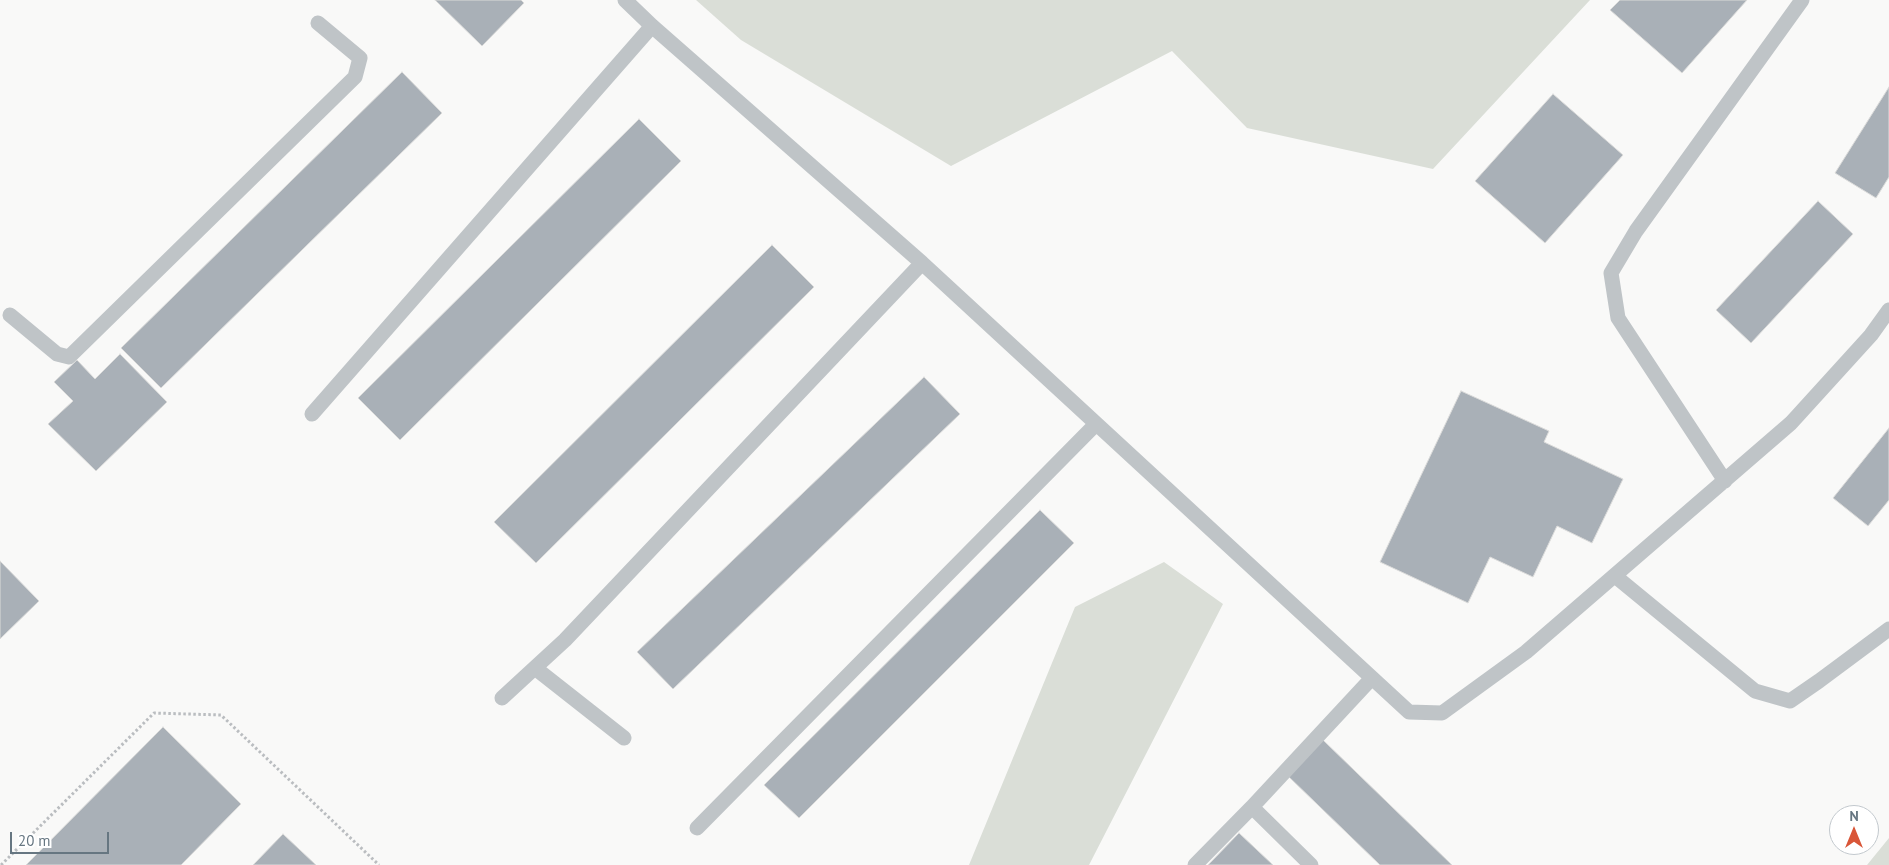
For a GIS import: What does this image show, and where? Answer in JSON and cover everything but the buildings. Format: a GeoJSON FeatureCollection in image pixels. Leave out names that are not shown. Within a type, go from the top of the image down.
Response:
{"type":"FeatureCollection","features":[{"type":"Feature","properties":{"kind":"lane"},"geometry":{"type":"LineString","coordinates":[[624,0],[922,263],[1408,712],[1442,713],[1526,652],[1791,423],[1871,335],[1889,310]]}},
{"type":"Feature","properties":{"kind":"lane"},"geometry":{"type":"LineString","coordinates":[[1725,481],[1618,318],[1611,273],[1636,231],[1802,0]]}},
{"type":"Feature","properties":{"kind":"lane"},"geometry":{"type":"LineString","coordinates":[[10,315],[57,354],[69,357],[354,77],[360,58],[318,22]]}},
{"type":"Feature","properties":{"kind":"lane"},"geometry":{"type":"LineString","coordinates":[[312,414],[652,26]]}},
{"type":"Feature","properties":{"kind":"lane"},"geometry":{"type":"LineString","coordinates":[[502,698],[565,640],[922,263]]}},
{"type":"Feature","properties":{"kind":"lane"},"geometry":{"type":"LineString","coordinates":[[696,828],[1096,424]]}},
{"type":"Feature","properties":{"kind":"lane"},"geometry":{"type":"LineString","coordinates":[[1615,576],[1756,691],[1790,701],[1889,630]]}},
{"type":"Feature","properties":{"kind":"lane"},"geometry":{"type":"LineString","coordinates":[[536,668],[624,738]]}},
{"type":"Feature","properties":{"kind":"lane"},"geometry":{"type":"LineString","coordinates":[[1195,865],[1371,679]]}},
{"type":"Feature","properties":{"kind":"lane"},"geometry":{"type":"LineString","coordinates":[[1252,806],[1311,865]]}},
{"type":"Feature","properties":{"kind":"path"},"geometry":{"type":"LineString","coordinates":[[1,865],[154,713],[221,715],[379,865]]}},
{"type":"Feature","properties":{"kind":"shaded area"},"geometry":{"type":"Polygon","coordinates":[[[696,0],[1590,0],[1433,169],[1247,128],[1172,51],[951,166],[741,40],[696,0]]]}},
{"type":"Feature","properties":{"kind":"shaded area"},"geometry":{"type":"Polygon","coordinates":[[[1164,562],[1223,604],[1089,865],[969,865],[1075,607],[1164,562]]]}},
{"type":"Feature","properties":{"kind":"shaded area"},"geometry":{"type":"Polygon","coordinates":[[[1889,838],[1889,865],[1867,865],[1875,855],[1879,855],[1879,850],[1889,838]]]}}]}
